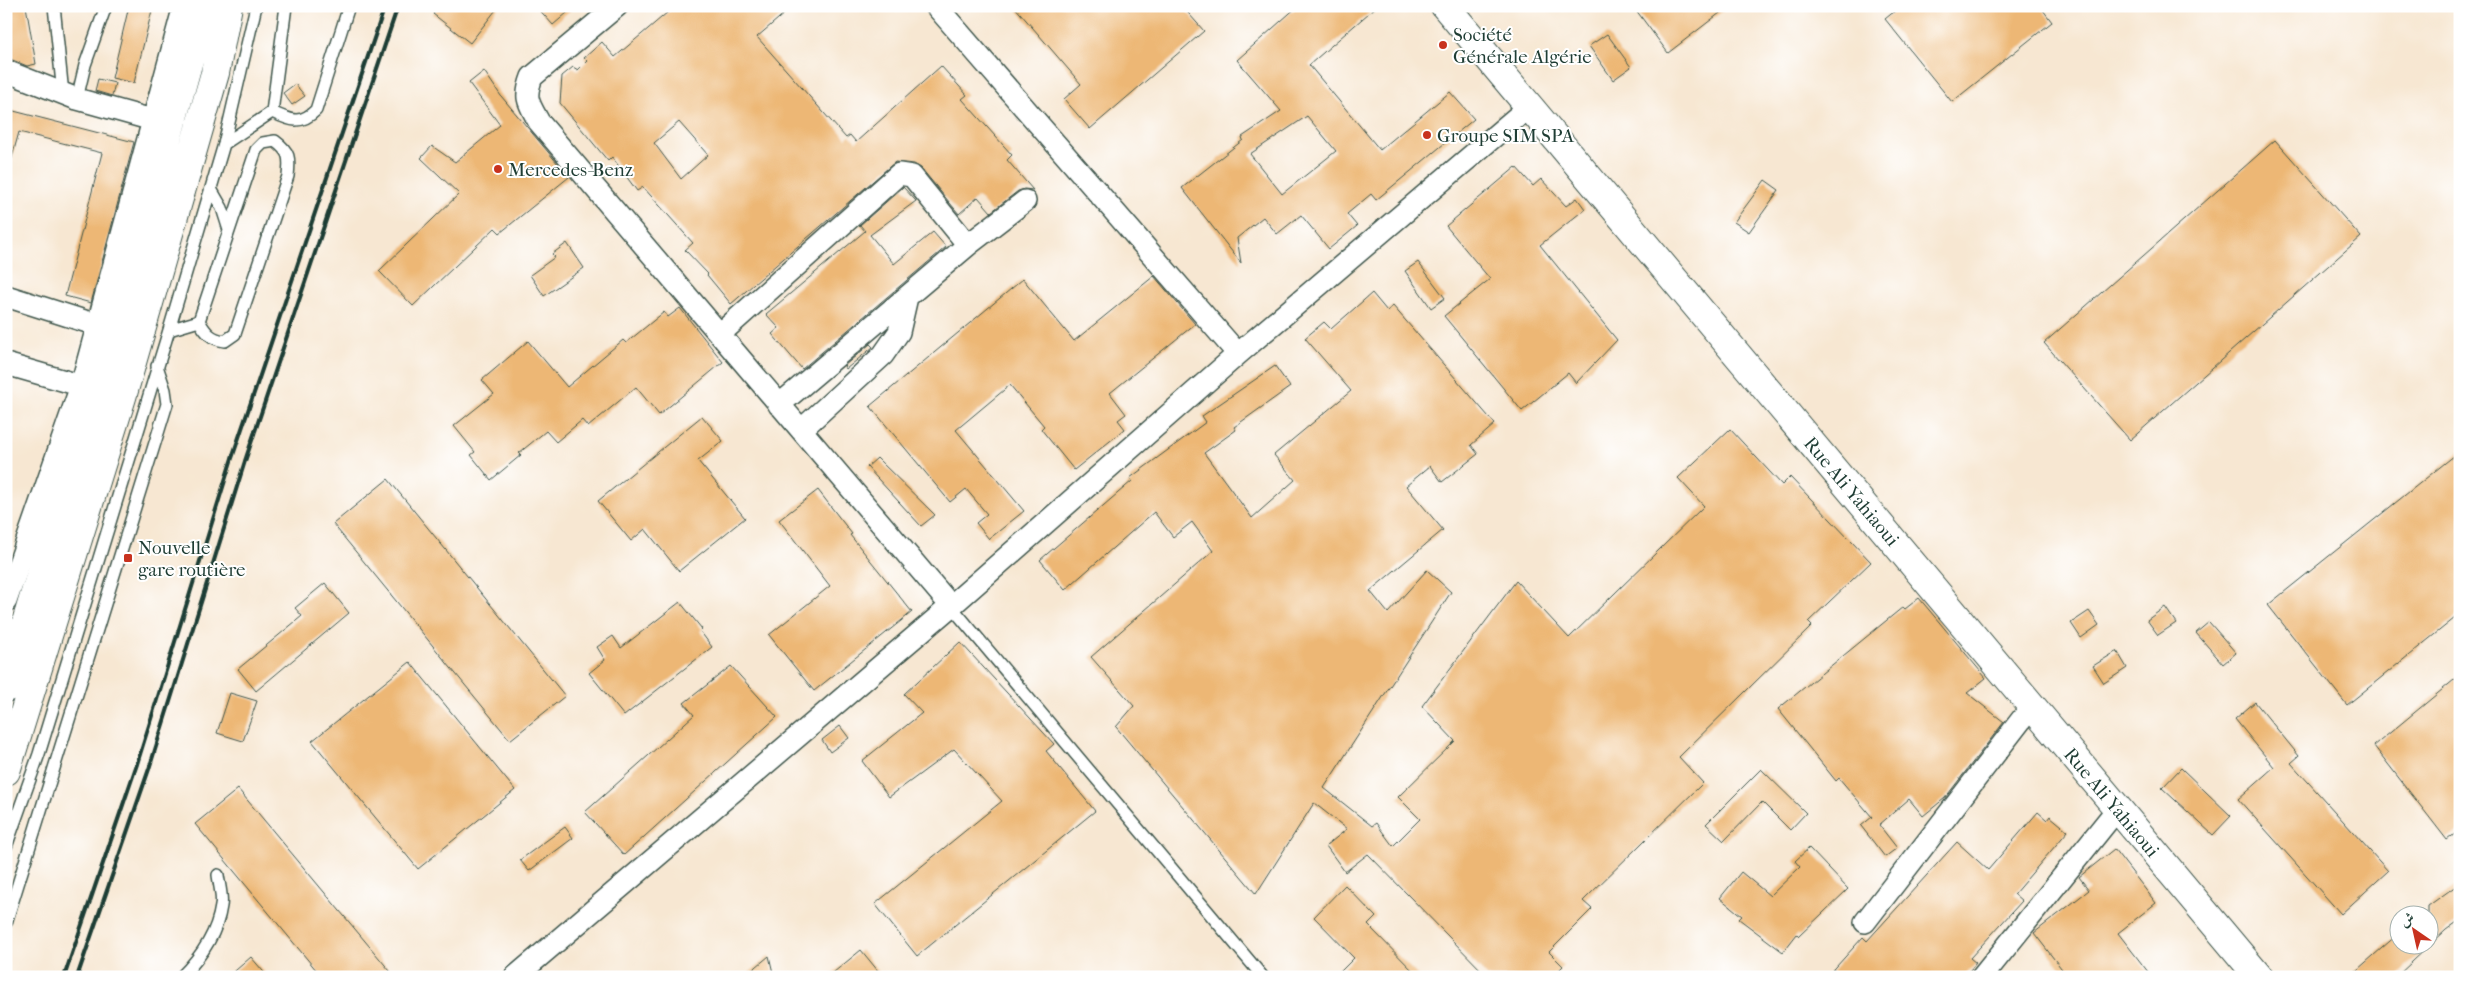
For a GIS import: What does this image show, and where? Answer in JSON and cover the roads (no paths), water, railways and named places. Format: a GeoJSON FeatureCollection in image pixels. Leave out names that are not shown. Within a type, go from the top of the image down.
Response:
{"type":"FeatureCollection","features":[{"type":"Feature","properties":{"kind":"main road"},"geometry":{"type":"LineString","coordinates":[[6,772],[100,391],[163,123],[204,6]]}},
{"type":"Feature","properties":{"kind":"main road"},"geometry":{"type":"LineString","coordinates":[[7,682],[100,391],[215,73],[228,6]]}},
{"type":"Feature","properties":{"kind":"main road","name":"Rue Ali Yahiaoui"},"geometry":{"type":"LineString","coordinates":[[1445,6],[2118,808],[2254,975]]}},
{"type":"Feature","properties":{"kind":"street"},"geometry":{"type":"LineString","coordinates":[[6,601],[100,391],[97,325],[163,123],[184,6]]}},
{"type":"Feature","properties":{"kind":"street"},"geometry":{"type":"LineString","coordinates":[[617,6],[532,77],[526,92],[528,103],[539,122],[950,606]]}},
{"type":"Feature","properties":{"kind":"street"},"geometry":{"type":"LineString","coordinates":[[936,6],[1238,354]]}},
{"type":"Feature","properties":{"kind":"street"},"geometry":{"type":"LineString","coordinates":[[6,71],[70,96],[163,123]]}},
{"type":"Feature","properties":{"kind":"street"},"geometry":{"type":"LineString","coordinates":[[515,977],[950,606],[1238,354],[1530,106]]}},
{"type":"Feature","properties":{"kind":"street"},"geometry":{"type":"LineString","coordinates":[[720,334],[899,174],[912,176],[968,245]]}},
{"type":"Feature","properties":{"kind":"street"},"geometry":{"type":"LineString","coordinates":[[779,405],[968,245],[1025,201]]}},
{"type":"Feature","properties":{"kind":"street"},"geometry":{"type":"LineString","coordinates":[[6,296],[97,325]]}},
{"type":"Feature","properties":{"kind":"street"},"geometry":{"type":"LineString","coordinates":[[801,430],[884,355],[899,332],[907,297]]}},
{"type":"Feature","properties":{"kind":"street"},"geometry":{"type":"LineString","coordinates":[[6,364],[100,391]]}},
{"type":"Feature","properties":{"kind":"street"},"geometry":{"type":"LineString","coordinates":[[1865,922],[2032,706]]}},
{"type":"Feature","properties":{"kind":"street"},"geometry":{"type":"LineString","coordinates":[[1982,977],[2118,808]]}},
{"type":"Feature","properties":{"kind":"lane"},"geometry":{"type":"LineString","coordinates":[[54,6],[70,96]]}},
{"type":"Feature","properties":{"kind":"lane"},"geometry":{"type":"LineString","coordinates":[[70,96],[85,65],[106,6]]}},
{"type":"Feature","properties":{"kind":"lane"},"geometry":{"type":"LineString","coordinates":[[6,848],[39,754],[211,189],[224,144],[256,6]]}},
{"type":"Feature","properties":{"kind":"lane"},"geometry":{"type":"LineString","coordinates":[[224,144],[272,112],[286,6]]}},
{"type":"Feature","properties":{"kind":"lane"},"geometry":{"type":"LineString","coordinates":[[272,112],[292,121],[308,118],[316,110],[349,6]]}},
{"type":"Feature","properties":{"kind":"lane"},"geometry":{"type":"LineString","coordinates":[[275,141],[285,148],[290,160],[288,176],[234,334],[226,341],[216,340],[206,332],[199,321],[256,150],[263,143],[275,141]]}},
{"type":"Feature","properties":{"kind":"lane"},"geometry":{"type":"LineString","coordinates":[[211,189],[222,208],[229,230]]}},
{"type":"Feature","properties":{"kind":"lane"},"geometry":{"type":"LineString","coordinates":[[169,330],[199,321]]}},
{"type":"Feature","properties":{"kind":"lane"},"geometry":{"type":"LineString","coordinates":[[6,923],[167,404],[165,390],[157,366]]}},
{"type":"Feature","properties":{"kind":"lane"},"geometry":{"type":"LineString","coordinates":[[950,606],[1263,977]]}},
{"type":"Feature","properties":{"kind":"lane"},"geometry":{"type":"LineString","coordinates":[[180,977],[199,959],[214,930],[222,905],[218,875]]}},
{"type":"Feature","properties":{"kind":"railway"},"geometry":{"type":"LineString","coordinates":[[64,977],[137,764],[232,458],[385,6]]}},
{"type":"Feature","properties":{"kind":"railway"},"geometry":{"type":"LineString","coordinates":[[77,977],[149,769],[245,461],[398,6]]}},
{"type":"Feature","properties":{"kind":"place","name":"Société Générale Algérie"},"geometry":{"type":"Point","coordinates":[1443,45]}},
{"type":"Feature","properties":{"kind":"place","name":"Groupe SIM SPA"},"geometry":{"type":"Point","coordinates":[1427,135]}},
{"type":"Feature","properties":{"kind":"place","name":"Mercedes-Benz"},"geometry":{"type":"Point","coordinates":[498,169]}},
{"type":"Feature","properties":{"kind":"place","name":"Nouvelle gare routière"},"geometry":{"type":"Point","coordinates":[128,558]}}]}
